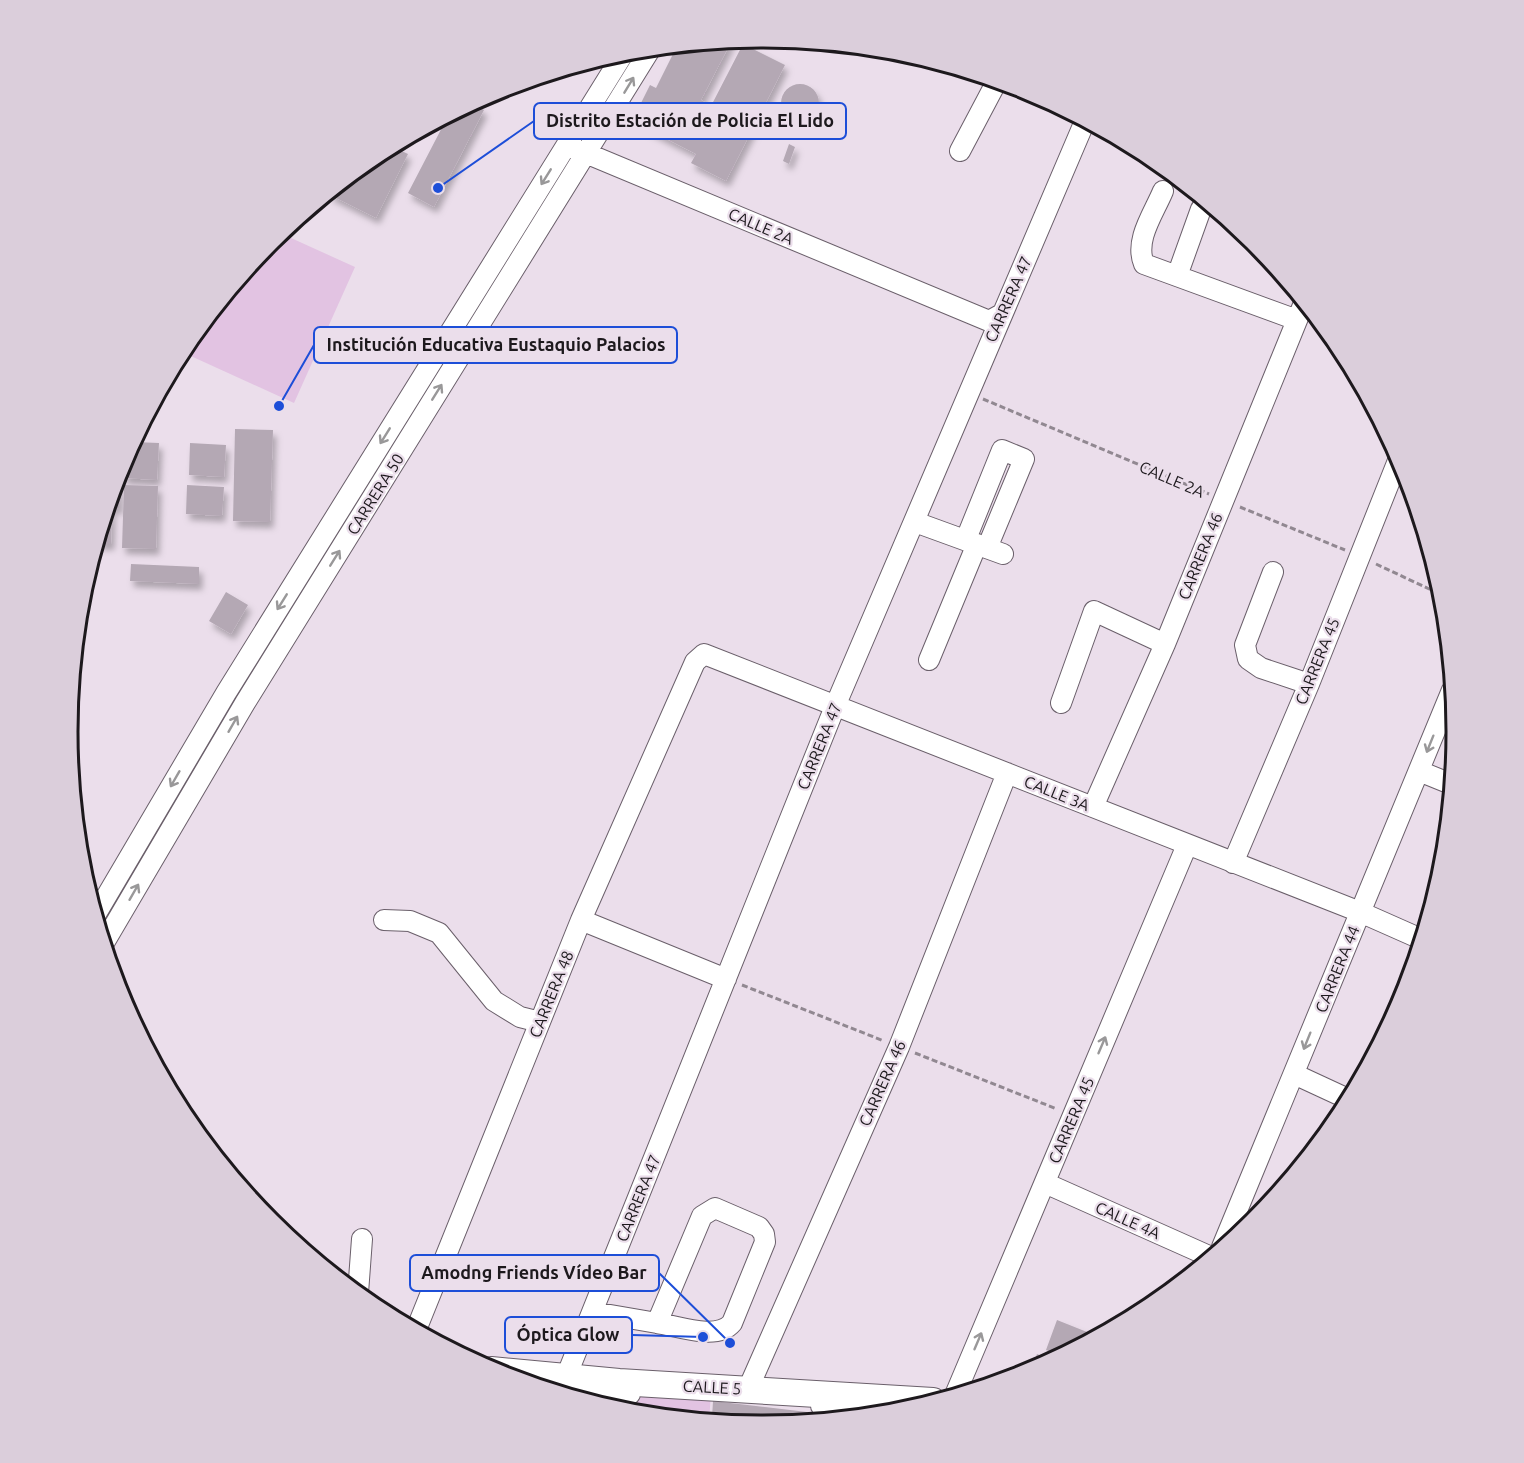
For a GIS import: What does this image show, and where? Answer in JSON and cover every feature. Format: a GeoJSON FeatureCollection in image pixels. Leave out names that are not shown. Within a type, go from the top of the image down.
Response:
{"type":"FeatureCollection","features":[{"type":"Feature","properties":{"kind":"main road","name":"CALLE 5"},"geometry":{"type":"LineString","coordinates":[[565,1385],[748,1389],[907,1399]]}},
{"type":"Feature","properties":{"kind":"street","name":"CARRERA 50"},"geometry":{"type":"LineString","coordinates":[[110,933],[245,703],[645,59]]}},
{"type":"Feature","properties":{"kind":"street","name":"CARRERA 50"},"geometry":{"type":"LineString","coordinates":[[101,905],[226,693],[617,64]]}},
{"type":"Feature","properties":{"kind":"street"},"geometry":{"type":"LineString","coordinates":[[960,151],[993,88]]}},
{"type":"Feature","properties":{"kind":"street","name":"CARRERA 47"},"geometry":{"type":"LineString","coordinates":[[565,1385],[836,704],[915,522],[994,323],[1082,128]]}},
{"type":"Feature","properties":{"kind":"street","name":"CALLE 2A"},"geometry":{"type":"LineString","coordinates":[[567,145],[994,323]]}},
{"type":"Feature","properties":{"kind":"street"},"geometry":{"type":"LineString","coordinates":[[1163,191],[1140,244],[1139,254],[1144,264],[1177,276],[1300,311]]}},
{"type":"Feature","properties":{"kind":"street"},"geometry":{"type":"LineString","coordinates":[[1177,276],[1201,209]]}},
{"type":"Feature","properties":{"kind":"street","name":"CARRERA 46"},"geometry":{"type":"LineString","coordinates":[[1093,807],[1165,644],[1300,311]]}},
{"type":"Feature","properties":{"kind":"street","name":"CARRERA 45"},"geometry":{"type":"LineString","coordinates":[[1233,863],[1309,684],[1394,472]]}},
{"type":"Feature","properties":{"kind":"street"},"geometry":{"type":"LineString","coordinates":[[915,522],[983,546],[929,660]]}},
{"type":"Feature","properties":{"kind":"street"},"geometry":{"type":"LineString","coordinates":[[1274,572],[1245,645],[1248,659],[1261,668],[1309,684]]}},
{"type":"Feature","properties":{"kind":"street"},"geometry":{"type":"LineString","coordinates":[[1062,703],[1094,611],[1165,644]]}},
{"type":"Feature","properties":{"kind":"street","name":"CALLE 3A"},"geometry":{"type":"LineString","coordinates":[[695,662],[704,654],[710,654],[1360,912],[1414,936]]}},
{"type":"Feature","properties":{"kind":"street","name":"CARRERA 48"},"geometry":{"type":"LineString","coordinates":[[419,1322],[581,920],[695,662]]}},
{"type":"Feature","properties":{"kind":"street","name":"CARRERA 44"},"geometry":{"type":"LineString","coordinates":[[1230,1229],[1445,707]]}},
{"type":"Feature","properties":{"kind":"street"},"geometry":{"type":"LineString","coordinates":[[1419,771],[1444,781]]}},
{"type":"Feature","properties":{"kind":"street","name":"CARRERA 46"},"geometry":{"type":"LineString","coordinates":[[748,1389],[899,1047],[1007,772]]}},
{"type":"Feature","properties":{"kind":"street","name":"CARRERA 45"},"geometry":{"type":"LineString","coordinates":[[959,1386],[1187,845]]}},
{"type":"Feature","properties":{"kind":"street"},"geometry":{"type":"LineString","coordinates":[[384,920],[410,921],[440,933],[494,1001],[520,1017],[540,1022]]}},
{"type":"Feature","properties":{"kind":"street"},"geometry":{"type":"LineString","coordinates":[[581,920],[726,979]]}},
{"type":"Feature","properties":{"kind":"street"},"geometry":{"type":"LineString","coordinates":[[1293,1074],[1340,1095]]}},
{"type":"Feature","properties":{"kind":"street","name":"CALLE 4A"},"geometry":{"type":"LineString","coordinates":[[1045,1183],[1203,1253]]}},
{"type":"Feature","properties":{"kind":"street"},"geometry":{"type":"LineString","coordinates":[[593,1312],[657,1323],[715,1332],[726,1330],[732,1323],[765,1242],[759,1227],[715,1208],[707,1210],[702,1216],[657,1323]]}},
{"type":"Feature","properties":{"kind":"street"},"geometry":{"type":"LineString","coordinates":[[359,1283],[362,1239]]}},
{"type":"Feature","properties":{"kind":"street"},"geometry":{"type":"LineString","coordinates":[[565,1385],[711,1394],[850,1409]]}},
{"type":"Feature","properties":{"kind":"path","name":"CALLE 2A"},"geometry":{"type":"LineString","coordinates":[[968,392],[1360,556],[1430,589]]}},
{"type":"Feature","properties":{"kind":"shaded area"},"geometry":{"type":"Polygon","coordinates":[[[290,238],[355,267],[294,403],[191,356],[220,315],[248,281],[290,238]]]}},
{"type":"Feature","properties":{"kind":"shaded area"},"geometry":{"type":"Polygon","coordinates":[[[537,1377],[711,1394],[710,1413],[629,1402],[585,1392],[537,1377]]]}},
{"type":"Feature","properties":{"kind":"building"},"geometry":{"type":"Polygon","coordinates":[[[741,48],[751,48],[785,65],[726,181],[691,163],[696,154],[632,121],[650,85],[656,88],[673,54],[727,49],[701,100],[711,106],[741,48]]]}},
{"type":"Feature","properties":{"kind":"building"},"geometry":{"type":"Polygon","coordinates":[[[800,84],[814,89],[819,103],[814,117],[800,122],[786,117],[781,103],[786,89],[800,84]]]}},
{"type":"Feature","properties":{"kind":"building"},"geometry":{"type":"Polygon","coordinates":[[[481,108],[484,110],[434,207],[408,193],[442,128],[481,108]]]}},
{"type":"Feature","properties":{"kind":"building"},"geometry":{"type":"Polygon","coordinates":[[[789,144],[795,147],[789,164],[783,161],[789,144]]]}},
{"type":"Feature","properties":{"kind":"building"},"geometry":{"type":"Polygon","coordinates":[[[402,151],[408,154],[376,218],[335,198],[402,151]]]}},
{"type":"Feature","properties":{"kind":"building"},"geometry":{"type":"Polygon","coordinates":[[[235,429],[273,430],[270,522],[233,521],[235,429]]]}},
{"type":"Feature","properties":{"kind":"building"},"geometry":{"type":"Polygon","coordinates":[[[143,442],[159,443],[157,480],[128,478],[143,442]]]}},
{"type":"Feature","properties":{"kind":"building"},"geometry":{"type":"Polygon","coordinates":[[[190,443],[226,445],[224,477],[189,475],[190,443]]]}},
{"type":"Feature","properties":{"kind":"building"},"geometry":{"type":"Polygon","coordinates":[[[125,485],[158,486],[156,549],[122,548],[125,485]]]}},
{"type":"Feature","properties":{"kind":"building"},"geometry":{"type":"Polygon","coordinates":[[[187,485],[224,487],[222,516],[186,514],[187,485]]]}},
{"type":"Feature","properties":{"kind":"building"},"geometry":{"type":"Polygon","coordinates":[[[112,523],[111,544],[105,544],[112,523]]]}},
{"type":"Feature","properties":{"kind":"building"},"geometry":{"type":"Polygon","coordinates":[[[131,564],[199,567],[199,584],[130,581],[131,564]]]}},
{"type":"Feature","properties":{"kind":"building"},"geometry":{"type":"Polygon","coordinates":[[[226,592],[248,605],[231,634],[209,621],[226,592]]]}},
{"type":"Feature","properties":{"kind":"building"},"geometry":{"type":"Polygon","coordinates":[[[1057,1320],[1087,1332],[1050,1351],[1046,1350],[1057,1320]]]}},
{"type":"Feature","properties":{"kind":"building"},"geometry":{"type":"Polygon","coordinates":[[[713,1401],[807,1412],[807,1414],[762,1415],[712,1413],[713,1401]]]}},
{"type":"Feature","properties":{"kind":"place","name":"Distrito Estación de Policia El Lido"},"geometry":{"type":"Point","coordinates":[438,188]}},
{"type":"Feature","properties":{"kind":"place","name":"Institución Educativa Eustaquio Palacios"},"geometry":{"type":"Point","coordinates":[279,406]}},
{"type":"Feature","properties":{"kind":"place","name":"Óptica Glow"},"geometry":{"type":"Point","coordinates":[703,1337]}},
{"type":"Feature","properties":{"kind":"place","name":"Amodng Friends Vídeo Bar"},"geometry":{"type":"Point","coordinates":[730,1343]}}]}
